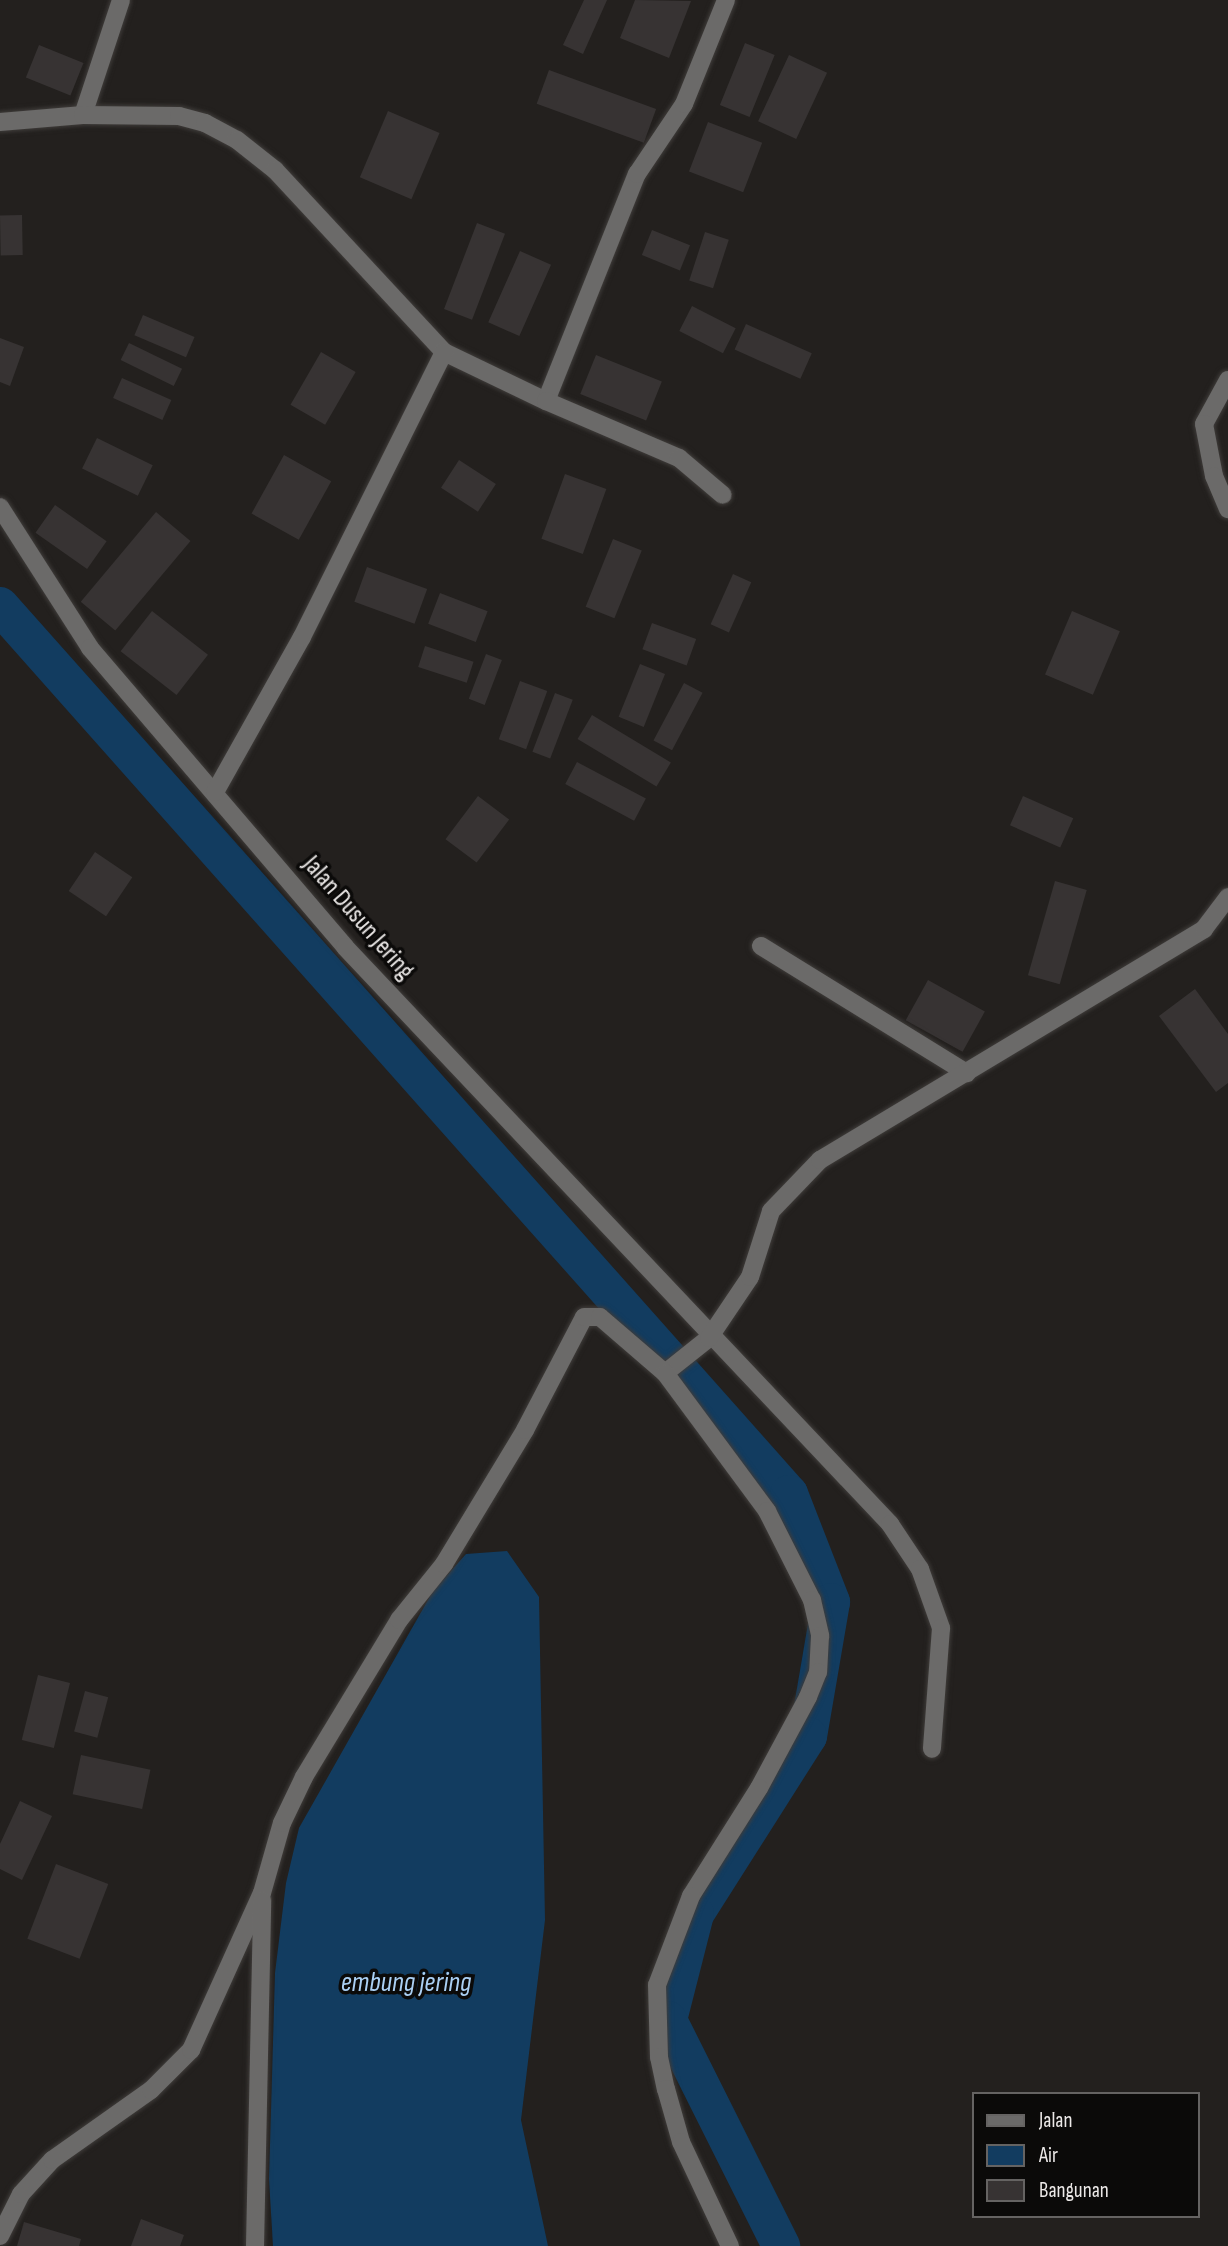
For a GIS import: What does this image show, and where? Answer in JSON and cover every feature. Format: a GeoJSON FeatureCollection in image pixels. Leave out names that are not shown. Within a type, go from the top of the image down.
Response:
{"type":"FeatureCollection","features":[{"type":"Feature","properties":{"kind":"street"},"geometry":{"type":"LineString","coordinates":[[83,115],[121,0]]}},
{"type":"Feature","properties":{"kind":"street"},"geometry":{"type":"LineString","coordinates":[[546,401],[637,174],[684,104],[726,0]]}},
{"type":"Feature","properties":{"kind":"street"},"geometry":{"type":"LineString","coordinates":[[0,122],[83,115],[179,116],[237,141],[275,170],[444,352],[546,401],[678,457],[723,495]]}},
{"type":"Feature","properties":{"kind":"street"},"geometry":{"type":"LineString","coordinates":[[215,792],[302,637],[444,352]]}},
{"type":"Feature","properties":{"kind":"street"},"geometry":{"type":"LineString","coordinates":[[1228,380],[1203,424],[1214,476],[1228,509]]}},
{"type":"Feature","properties":{"kind":"street","name":"Jalan Dusun Jering"},"geometry":{"type":"LineString","coordinates":[[0,507],[90,648],[345,947],[709,1338],[890,1524],[920,1569],[941,1628],[932,1749]]}},
{"type":"Feature","properties":{"kind":"street"},"geometry":{"type":"LineString","coordinates":[[670,1370],[692,1349],[709,1338],[750,1277],[771,1211],[820,1160],[1204,929],[1228,897]]}},
{"type":"Feature","properties":{"kind":"street"},"geometry":{"type":"LineString","coordinates":[[761,946],[967,1073]]}},
{"type":"Feature","properties":{"kind":"street"},"geometry":{"type":"LineString","coordinates":[[0,2236],[21,2194],[52,2160],[151,2090],[191,2050],[262,1893],[294,1795],[399,1620],[444,1564],[525,1430],[584,1317],[600,1317],[670,1370],[767,1511],[812,1600],[820,1636],[818,1672],[808,1697],[759,1788],[691,1896],[657,1986],[659,2057],[669,2102],[681,2142],[730,2246]]}},
{"type":"Feature","properties":{"kind":"street"},"geometry":{"type":"LineString","coordinates":[[255,2246],[262,1893]]}},
{"type":"Feature","properties":{"kind":"water","name":"embung jering"},"geometry":{"type":"Polygon","coordinates":[[[507,1551],[539,1597],[545,1920],[521,2120],[548,2246],[273,2246],[269,2179],[275,1973],[286,1883],[299,1828],[433,1591],[466,1554],[507,1551]]]}},
{"type":"Feature","properties":{"kind":"building"},"geometry":{"type":"Polygon","coordinates":[[[584,0],[607,0],[583,54],[563,45],[584,0]]]}},
{"type":"Feature","properties":{"kind":"building"},"geometry":{"type":"Polygon","coordinates":[[[635,0],[691,1],[669,58],[620,38],[635,0]]]}},
{"type":"Feature","properties":{"kind":"building"},"geometry":{"type":"Polygon","coordinates":[[[745,43],[775,55],[750,117],[720,105],[745,43]]]}},
{"type":"Feature","properties":{"kind":"building"},"geometry":{"type":"Polygon","coordinates":[[[39,45],[84,63],[70,95],[26,77],[39,45]]]}},
{"type":"Feature","properties":{"kind":"building"},"geometry":{"type":"Polygon","coordinates":[[[789,55],[827,73],[796,139],[758,121],[789,55]]]}},
{"type":"Feature","properties":{"kind":"building"},"geometry":{"type":"Polygon","coordinates":[[[549,70],[656,109],[644,143],[537,104],[549,70]]]}},
{"type":"Feature","properties":{"kind":"building"},"geometry":{"type":"Polygon","coordinates":[[[388,111],[440,133],[411,199],[360,177],[388,111]]]}},
{"type":"Feature","properties":{"kind":"building"},"geometry":{"type":"Polygon","coordinates":[[[708,122],[762,143],[743,192],[689,171],[708,122]]]}},
{"type":"Feature","properties":{"kind":"building"},"geometry":{"type":"Polygon","coordinates":[[[0,215],[22,215],[23,255],[1,255],[0,215]]]}},
{"type":"Feature","properties":{"kind":"building"},"geometry":{"type":"Polygon","coordinates":[[[477,223],[505,234],[472,320],[444,309],[477,223]]]}},
{"type":"Feature","properties":{"kind":"building"},"geometry":{"type":"Polygon","coordinates":[[[652,230],[690,245],[680,270],[642,255],[652,230]]]}},
{"type":"Feature","properties":{"kind":"building"},"geometry":{"type":"Polygon","coordinates":[[[705,232],[729,240],[713,288],[689,281],[705,232]]]}},
{"type":"Feature","properties":{"kind":"building"},"geometry":{"type":"Polygon","coordinates":[[[520,251],[551,265],[519,336],[488,322],[520,251]]]}},
{"type":"Feature","properties":{"kind":"building"},"geometry":{"type":"Polygon","coordinates":[[[692,306],[736,328],[723,353],[679,331],[692,306]]]}},
{"type":"Feature","properties":{"kind":"building"},"geometry":{"type":"Polygon","coordinates":[[[143,315],[195,337],[186,357],[134,335],[143,315]]]}},
{"type":"Feature","properties":{"kind":"building"},"geometry":{"type":"Polygon","coordinates":[[[746,324],[812,353],[800,379],[735,350],[746,324]]]}},
{"type":"Feature","properties":{"kind":"building"},"geometry":{"type":"Polygon","coordinates":[[[0,338],[24,347],[10,386],[0,382],[0,338]]]}},
{"type":"Feature","properties":{"kind":"building"},"geometry":{"type":"Polygon","coordinates":[[[129,343],[182,369],[174,386],[121,360],[129,343]]]}},
{"type":"Feature","properties":{"kind":"building"},"geometry":{"type":"Polygon","coordinates":[[[321,352],[356,372],[325,425],[290,405],[321,352]]]}},
{"type":"Feature","properties":{"kind":"building"},"geometry":{"type":"Polygon","coordinates":[[[596,355],[662,382],[646,421],[580,394],[596,355]]]}},
{"type":"Feature","properties":{"kind":"building"},"geometry":{"type":"Polygon","coordinates":[[[122,378],[171,400],[162,420],[113,398],[122,378]]]}},
{"type":"Feature","properties":{"kind":"building"},"geometry":{"type":"Polygon","coordinates":[[[97,438],[153,465],[138,496],[82,469],[97,438]]]}},
{"type":"Feature","properties":{"kind":"building"},"geometry":{"type":"Polygon","coordinates":[[[284,455],[331,481],[299,540],[252,514],[284,455]]]}},
{"type":"Feature","properties":{"kind":"building"},"geometry":{"type":"Polygon","coordinates":[[[459,460],[496,484],[478,512],[441,488],[459,460]]]}},
{"type":"Feature","properties":{"kind":"building"},"geometry":{"type":"Polygon","coordinates":[[[565,474],[606,489],[583,554],[541,539],[565,474]]]}},
{"type":"Feature","properties":{"kind":"building"},"geometry":{"type":"Polygon","coordinates":[[[55,505],[107,541],[87,569],[35,533],[55,505]]]}},
{"type":"Feature","properties":{"kind":"building"},"geometry":{"type":"Polygon","coordinates":[[[156,512],[190,541],[115,631],[81,602],[156,512]]]}},
{"type":"Feature","properties":{"kind":"building"},"geometry":{"type":"Polygon","coordinates":[[[613,539],[642,551],[614,618],[586,607],[613,539]]]}},
{"type":"Feature","properties":{"kind":"building"},"geometry":{"type":"Polygon","coordinates":[[[367,567],[427,589],[414,624],[354,602],[367,567]]]}},
{"type":"Feature","properties":{"kind":"building"},"geometry":{"type":"Polygon","coordinates":[[[733,574],[751,582],[729,632],[711,624],[733,574]]]}},
{"type":"Feature","properties":{"kind":"building"},"geometry":{"type":"Polygon","coordinates":[[[440,593],[488,611],[476,642],[428,624],[440,593]]]}},
{"type":"Feature","properties":{"kind":"building"},"geometry":{"type":"Polygon","coordinates":[[[152,611],[208,655],[177,695],[121,651],[152,611]]]}},
{"type":"Feature","properties":{"kind":"building"},"geometry":{"type":"Polygon","coordinates":[[[1072,611],[1120,631],[1093,695],[1045,675],[1072,611]]]}},
{"type":"Feature","properties":{"kind":"building"},"geometry":{"type":"Polygon","coordinates":[[[652,623],[696,639],[687,665],[642,649],[652,623]]]}},
{"type":"Feature","properties":{"kind":"building"},"geometry":{"type":"Polygon","coordinates":[[[425,646],[474,662],[467,683],[418,667],[425,646]]]}},
{"type":"Feature","properties":{"kind":"building"},"geometry":{"type":"Polygon","coordinates":[[[486,654],[502,660],[485,705],[469,699],[486,654]]]}},
{"type":"Feature","properties":{"kind":"building"},"geometry":{"type":"Polygon","coordinates":[[[640,664],[665,674],[644,727],[619,717],[640,664]]]}},
{"type":"Feature","properties":{"kind":"building"},"geometry":{"type":"Polygon","coordinates":[[[520,681],[547,691],[526,749],[499,739],[520,681]]]}},
{"type":"Feature","properties":{"kind":"building"},"geometry":{"type":"Polygon","coordinates":[[[684,683],[703,693],[672,750],[653,740],[684,683]]]}},
{"type":"Feature","properties":{"kind":"building"},"geometry":{"type":"Polygon","coordinates":[[[555,693],[573,700],[550,759],[532,752],[555,693]]]}},
{"type":"Feature","properties":{"kind":"building"},"geometry":{"type":"Polygon","coordinates":[[[592,715],[671,762],[656,786],[578,739],[592,715]]]}},
{"type":"Feature","properties":{"kind":"building"},"geometry":{"type":"Polygon","coordinates":[[[577,762],[646,799],[634,821],[565,784],[577,762]]]}},
{"type":"Feature","properties":{"kind":"building"},"geometry":{"type":"Polygon","coordinates":[[[478,796],[509,819],[477,863],[446,839],[478,796]]]}},
{"type":"Feature","properties":{"kind":"building"},"geometry":{"type":"Polygon","coordinates":[[[1023,796],[1073,818],[1060,848],[1010,825],[1023,796]]]}},
{"type":"Feature","properties":{"kind":"building"},"geometry":{"type":"Polygon","coordinates":[[[95,852],[132,877],[106,916],[69,891],[95,852]]]}},
{"type":"Feature","properties":{"kind":"building"},"geometry":{"type":"Polygon","coordinates":[[[1055,881],[1087,890],[1060,984],[1028,975],[1055,881]]]}},
{"type":"Feature","properties":{"kind":"building"},"geometry":{"type":"Polygon","coordinates":[[[928,980],[985,1012],[963,1052],[906,1020],[928,980]]]}},
{"type":"Feature","properties":{"kind":"building"},"geometry":{"type":"Polygon","coordinates":[[[1195,989],[1228,1034],[1228,1083],[1216,1092],[1159,1016],[1195,989]]]}},
{"type":"Feature","properties":{"kind":"building"},"geometry":{"type":"Polygon","coordinates":[[[38,1675],[70,1683],[54,1748],[22,1740],[38,1675]]]}},
{"type":"Feature","properties":{"kind":"building"},"geometry":{"type":"Polygon","coordinates":[[[85,1691],[108,1697],[97,1738],[74,1732],[85,1691]]]}},
{"type":"Feature","properties":{"kind":"building"},"geometry":{"type":"Polygon","coordinates":[[[81,1755],[150,1770],[142,1809],[73,1794],[81,1755]]]}},
{"type":"Feature","properties":{"kind":"building"},"geometry":{"type":"Polygon","coordinates":[[[20,1801],[52,1816],[22,1880],[0,1869],[0,1844],[20,1801]]]}},
{"type":"Feature","properties":{"kind":"building"},"geometry":{"type":"Polygon","coordinates":[[[56,1864],[108,1884],[80,1959],[27,1939],[56,1864]]]}},
{"type":"Feature","properties":{"kind":"building"},"geometry":{"type":"Polygon","coordinates":[[[141,2219],[184,2235],[180,2246],[131,2246],[141,2219]]]}},
{"type":"Feature","properties":{"kind":"building"},"geometry":{"type":"Polygon","coordinates":[[[24,2222],[81,2239],[79,2246],[17,2246],[24,2222]]]}},
{"type":"Feature","properties":{"kind":"waterway"},"geometry":{"type":"LineString","coordinates":[[0,606],[789,1494],[831,1602],[808,1736],[695,1914],[668,2020],[781,2246]]}}]}
